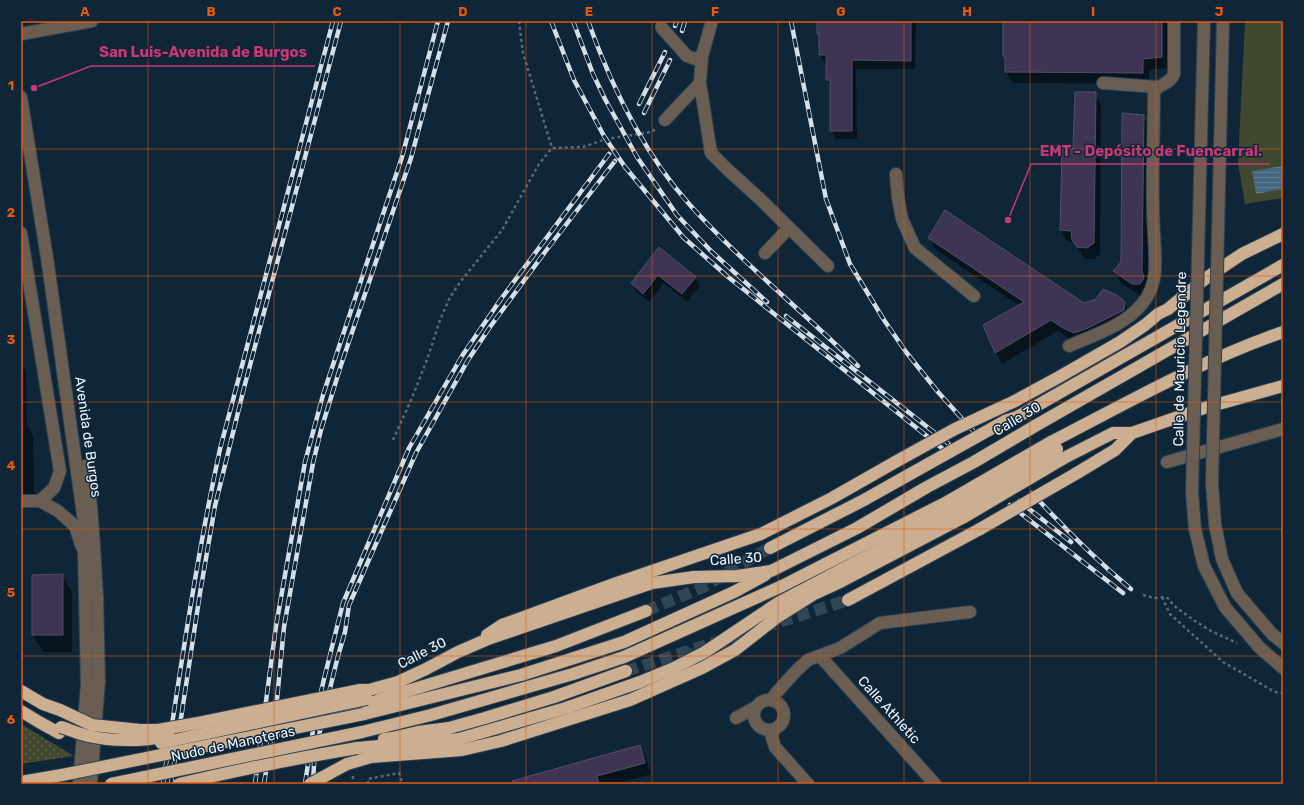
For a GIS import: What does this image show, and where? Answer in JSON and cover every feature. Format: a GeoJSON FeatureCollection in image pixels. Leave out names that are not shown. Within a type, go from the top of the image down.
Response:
{"type":"FeatureCollection","features":[{"type":"Feature","properties":{"kind":"highway"},"geometry":{"type":"LineString","coordinates":[[770,548],[857,503],[1005,421],[1019,407],[1059,377],[1120,342],[1158,314],[1168,309],[1206,278],[1242,254],[1283,234]]}},
{"type":"Feature","properties":{"kind":"highway"},"geometry":{"type":"LineString","coordinates":[[466,648],[502,625],[614,584],[761,534],[832,498],[955,429],[1055,394],[1283,265]]}},
{"type":"Feature","properties":{"kind":"highway","name":"Calle 30"},"geometry":{"type":"LineString","coordinates":[[21,691],[43,704],[92,725],[140,730],[174,728],[360,690],[366,702],[398,682],[466,648],[652,583],[694,576],[736,576],[771,571],[857,528],[927,486],[974,462],[1283,284]]}},
{"type":"Feature","properties":{"kind":"highway"},"geometry":{"type":"LineString","coordinates":[[310,784],[347,764],[371,756],[468,749],[509,739],[630,700],[702,668],[735,650],[776,618],[814,594],[847,579],[956,509],[1057,449],[1127,402],[1227,353],[1283,332]]}},
{"type":"Feature","properties":{"kind":"highway"},"geometry":{"type":"LineString","coordinates":[[359,740],[459,739],[566,708],[640,682],[674,668],[705,652],[778,602],[956,509],[1057,449],[1112,433],[1132,433],[1204,408],[1283,386]]}},
{"type":"Feature","properties":{"kind":"highway"},"geometry":{"type":"LineString","coordinates":[[848,600],[980,529],[1077,473],[1116,450],[1132,433]]}},
{"type":"Feature","properties":{"kind":"highway"},"geometry":{"type":"LineString","coordinates":[[359,740],[374,728],[431,715],[573,674],[624,657],[956,509]]}},
{"type":"Feature","properties":{"kind":"highway"},"geometry":{"type":"LineString","coordinates":[[21,782],[132,761],[366,702],[521,674],[624,642],[734,592],[771,571]]}},
{"type":"Feature","properties":{"kind":"highway"},"geometry":{"type":"LineString","coordinates":[[132,761],[154,752],[381,699],[556,646],[646,612]]}},
{"type":"Feature","properties":{"kind":"highway"},"geometry":{"type":"LineString","coordinates":[[179,784],[290,759],[359,740],[392,738],[418,732],[449,728],[554,698],[626,671]]}},
{"type":"Feature","properties":{"kind":"highway"},"geometry":{"type":"LineString","coordinates":[[21,711],[33,719],[60,730],[108,739],[134,740],[181,734],[358,695],[366,702]]}},
{"type":"Feature","properties":{"kind":"highway"},"geometry":{"type":"LineString","coordinates":[[374,728],[418,732]]}},
{"type":"Feature","properties":{"kind":"highway","name":"Nudo de Manoteras"},"geometry":{"type":"LineString","coordinates":[[111,784],[359,740]]}},
{"type":"Feature","properties":{"kind":"street"},"geometry":{"type":"LineString","coordinates":[[21,34],[92,21]]}},
{"type":"Feature","properties":{"kind":"street"},"geometry":{"type":"LineString","coordinates":[[712,21],[702,56],[700,83],[711,152],[726,169],[760,199],[828,266]]}},
{"type":"Feature","properties":{"kind":"street"},"geometry":{"type":"LineString","coordinates":[[1103,83],[1157,87],[1171,80],[1174,74],[1174,21]]}},
{"type":"Feature","properties":{"kind":"street","name":"Calle de Mauricio Legendre"},"geometry":{"type":"LineString","coordinates":[[1204,21],[1192,492],[1195,529],[1204,566],[1225,607],[1259,647],[1283,668]]}},
{"type":"Feature","properties":{"kind":"street"},"geometry":{"type":"LineString","coordinates":[[1223,21],[1212,483],[1215,524],[1222,559],[1237,593],[1272,634],[1283,643]]}},
{"type":"Feature","properties":{"kind":"street"},"geometry":{"type":"LineString","coordinates":[[660,24],[686,56],[695,59],[702,56]]}},
{"type":"Feature","properties":{"kind":"street"},"geometry":{"type":"LineString","coordinates":[[665,120],[700,83]]}},
{"type":"Feature","properties":{"kind":"street"},"geometry":{"type":"LineString","coordinates":[[1069,346],[1115,326],[1127,318],[1142,305],[1152,285],[1155,271],[1153,206],[1154,91],[1157,87]]}},
{"type":"Feature","properties":{"kind":"street","name":"Avenida de Burgos"},"geometry":{"type":"LineString","coordinates":[[21,97],[24,130],[48,264],[85,529],[84,553],[87,684],[79,784]]}},
{"type":"Feature","properties":{"kind":"street"},"geometry":{"type":"LineString","coordinates":[[24,130],[33,135],[91,506],[97,591],[99,681],[91,784]]}},
{"type":"Feature","properties":{"kind":"street"},"geometry":{"type":"LineString","coordinates":[[896,174],[902,219],[915,248],[974,296]]}},
{"type":"Feature","properties":{"kind":"street"},"geometry":{"type":"LineString","coordinates":[[765,253],[789,228]]}},
{"type":"Feature","properties":{"kind":"street"},"geometry":{"type":"LineString","coordinates":[[21,233],[60,471],[54,488],[40,501]]}},
{"type":"Feature","properties":{"kind":"street"},"geometry":{"type":"LineString","coordinates":[[1167,462],[1283,429]]}},
{"type":"Feature","properties":{"kind":"street"},"geometry":{"type":"LineString","coordinates":[[21,501],[40,501],[58,511],[75,526],[84,553]]}},
{"type":"Feature","properties":{"kind":"street"},"geometry":{"type":"LineString","coordinates":[[771,700],[797,670],[808,660],[840,648],[880,623],[970,612]]}},
{"type":"Feature","properties":{"kind":"street","name":"Calle Athletic"},"geometry":{"type":"LineString","coordinates":[[820,656],[935,784]]}},
{"type":"Feature","properties":{"kind":"street"},"geometry":{"type":"LineString","coordinates":[[736,718],[756,707],[763,701],[771,700],[780,705],[784,715],[781,724],[773,730],[762,729],[758,726],[754,717],[756,707]]}},
{"type":"Feature","properties":{"kind":"street"},"geometry":{"type":"LineString","coordinates":[[773,730],[772,738],[775,747],[808,784]]}},
{"type":"Feature","properties":{"kind":"path"},"geometry":{"type":"LineString","coordinates":[[519,21],[523,53],[552,148]]}},
{"type":"Feature","properties":{"kind":"path"},"geometry":{"type":"LineString","coordinates":[[394,440],[415,391],[440,320],[450,297],[502,230],[538,164],[552,148],[583,147],[606,139],[652,132],[665,120]]}},
{"type":"Feature","properties":{"kind":"path"},"geometry":{"type":"LineString","coordinates":[[1143,595],[1154,598],[1162,597],[1169,600],[1173,605],[1211,632],[1237,643]]}},
{"type":"Feature","properties":{"kind":"path"},"geometry":{"type":"LineString","coordinates":[[1162,597],[1170,614],[1223,662],[1275,692],[1283,693]]}},
{"type":"Feature","properties":{"kind":"path"},"geometry":{"type":"LineString","coordinates":[[368,784],[368,779],[399,773],[403,783]]}},
{"type":"Feature","properties":{"kind":"path"},"geometry":{"type":"LineString","coordinates":[[353,776],[353,784]]}},
{"type":"Feature","properties":{"kind":"green space"},"geometry":{"type":"Polygon","coordinates":[[[1245,21],[1283,21],[1283,198],[1245,204],[1238,163],[1245,21]]]}},
{"type":"Feature","properties":{"kind":"green space"},"geometry":{"type":"Polygon","coordinates":[[[21,724],[74,756],[21,764],[21,724]]]}},
{"type":"Feature","properties":{"kind":"water"},"geometry":{"type":"Polygon","coordinates":[[[1283,166],[1283,189],[1256,194],[1252,171],[1283,166]]]}},
{"type":"Feature","properties":{"kind":"building"},"geometry":{"type":"Polygon","coordinates":[[[817,21],[911,21],[911,61],[852,60],[852,131],[830,131],[830,80],[826,80],[826,55],[819,55],[819,34],[817,34],[817,21]]]}},
{"type":"Feature","properties":{"kind":"building"},"geometry":{"type":"Polygon","coordinates":[[[1003,21],[1162,21],[1162,57],[1143,59],[1143,73],[1005,72],[1005,57],[1003,56],[1003,21]]]}},
{"type":"Feature","properties":{"kind":"building"},"geometry":{"type":"Polygon","coordinates":[[[1075,92],[1096,92],[1094,243],[1087,248],[1077,247],[1072,240],[1071,231],[1060,230],[1062,148],[1073,147],[1075,92]]]}},
{"type":"Feature","properties":{"kind":"building"},"geometry":{"type":"Polygon","coordinates":[[[1122,113],[1144,115],[1142,270],[1144,278],[1140,284],[1132,284],[1113,271],[1121,262],[1122,113]]]}},
{"type":"Feature","properties":{"kind":"building"},"geometry":{"type":"Polygon","coordinates":[[[945,210],[1084,303],[1096,299],[1103,289],[1117,295],[1125,302],[1124,310],[1088,328],[1074,333],[1051,320],[995,353],[983,325],[1024,302],[928,238],[945,210]]]}},
{"type":"Feature","properties":{"kind":"building"},"geometry":{"type":"Polygon","coordinates":[[[659,247],[696,277],[682,294],[658,275],[643,294],[631,283],[659,247]]]}},
{"type":"Feature","properties":{"kind":"building"},"geometry":{"type":"Polygon","coordinates":[[[63,574],[63,635],[32,635],[32,575],[63,574]]]}},
{"type":"Feature","properties":{"kind":"building"},"geometry":{"type":"Polygon","coordinates":[[[640,745],[645,763],[597,776],[599,784],[512,784],[512,781],[640,745]]]}},
{"type":"Feature","properties":{"kind":"tunnel"},"geometry":{"type":"LineString","coordinates":[[646,611],[703,587],[770,548]]}},
{"type":"Feature","properties":{"kind":"tunnel"},"geometry":{"type":"LineString","coordinates":[[626,671],[848,600]]}},
{"type":"Feature","properties":{"kind":"tunnel"},"geometry":{"type":"LineString","coordinates":[[685,652],[696,658],[730,648],[736,636]]}},
{"type":"Feature","properties":{"kind":"railway"},"geometry":{"type":"LineString","coordinates":[[163,784],[196,574],[220,449],[333,21]]}},
{"type":"Feature","properties":{"kind":"railway"},"geometry":{"type":"LineString","coordinates":[[171,784],[200,593],[215,506],[244,388],[341,21]]}},
{"type":"Feature","properties":{"kind":"railway"},"geometry":{"type":"LineString","coordinates":[[255,784],[276,626],[305,462],[323,395],[402,157],[438,21]]}},
{"type":"Feature","properties":{"kind":"railway"},"geometry":{"type":"LineString","coordinates":[[264,784],[277,699],[284,627],[313,463],[321,430],[341,365],[411,158],[448,21]]}},
{"type":"Feature","properties":{"kind":"railway"},"geometry":{"type":"LineString","coordinates":[[551,21],[574,80],[604,136],[625,167],[684,238],[727,276],[943,449]]}},
{"type":"Feature","properties":{"kind":"railway"},"geometry":{"type":"LineString","coordinates":[[573,21],[593,74],[605,99],[637,157],[677,215],[711,251],[767,302]]}},
{"type":"Feature","properties":{"kind":"railway"},"geometry":{"type":"LineString","coordinates":[[588,21],[607,70],[630,118],[658,164],[673,185],[730,247],[858,366]]}},
{"type":"Feature","properties":{"kind":"railway"},"geometry":{"type":"LineString","coordinates":[[675,26],[677,21]]}},
{"type":"Feature","properties":{"kind":"railway"},"geometry":{"type":"LineString","coordinates":[[682,31],[685,21]]}},
{"type":"Feature","properties":{"kind":"railway"},"geometry":{"type":"LineString","coordinates":[[791,21],[826,199],[850,264],[884,320],[906,352],[938,392],[975,433]]}},
{"type":"Feature","properties":{"kind":"railway"},"geometry":{"type":"LineString","coordinates":[[639,104],[665,52]]}},
{"type":"Feature","properties":{"kind":"railway"},"geometry":{"type":"LineString","coordinates":[[644,113],[670,60]]}},
{"type":"Feature","properties":{"kind":"railway"},"geometry":{"type":"LineString","coordinates":[[305,784],[315,717],[343,603],[409,448],[462,356],[501,299],[609,154]]}},
{"type":"Feature","properties":{"kind":"railway"},"geometry":{"type":"LineString","coordinates":[[313,784],[314,764],[321,725],[345,632],[349,605],[416,453],[468,360],[490,327],[615,161]]}},
{"type":"Feature","properties":{"kind":"railway"},"geometry":{"type":"LineString","coordinates":[[786,316],[949,444]]}},
{"type":"Feature","properties":{"kind":"railway"},"geometry":{"type":"LineString","coordinates":[[1032,493],[1055,518],[1131,589]]}},
{"type":"Feature","properties":{"kind":"railway"},"geometry":{"type":"LineString","coordinates":[[1019,501],[1071,542]]}},
{"type":"Feature","properties":{"kind":"railway"},"geometry":{"type":"LineString","coordinates":[[1010,505],[1123,593]]}},
{"type":"Feature","properties":{"kind":"place","name":"San Luis-Avenida de Burgos"},"geometry":{"type":"Point","coordinates":[34,88]}},
{"type":"Feature","properties":{"kind":"place","name":"EMT - Depósito de Fuencarral."},"geometry":{"type":"Point","coordinates":[1008,220]}}]}
